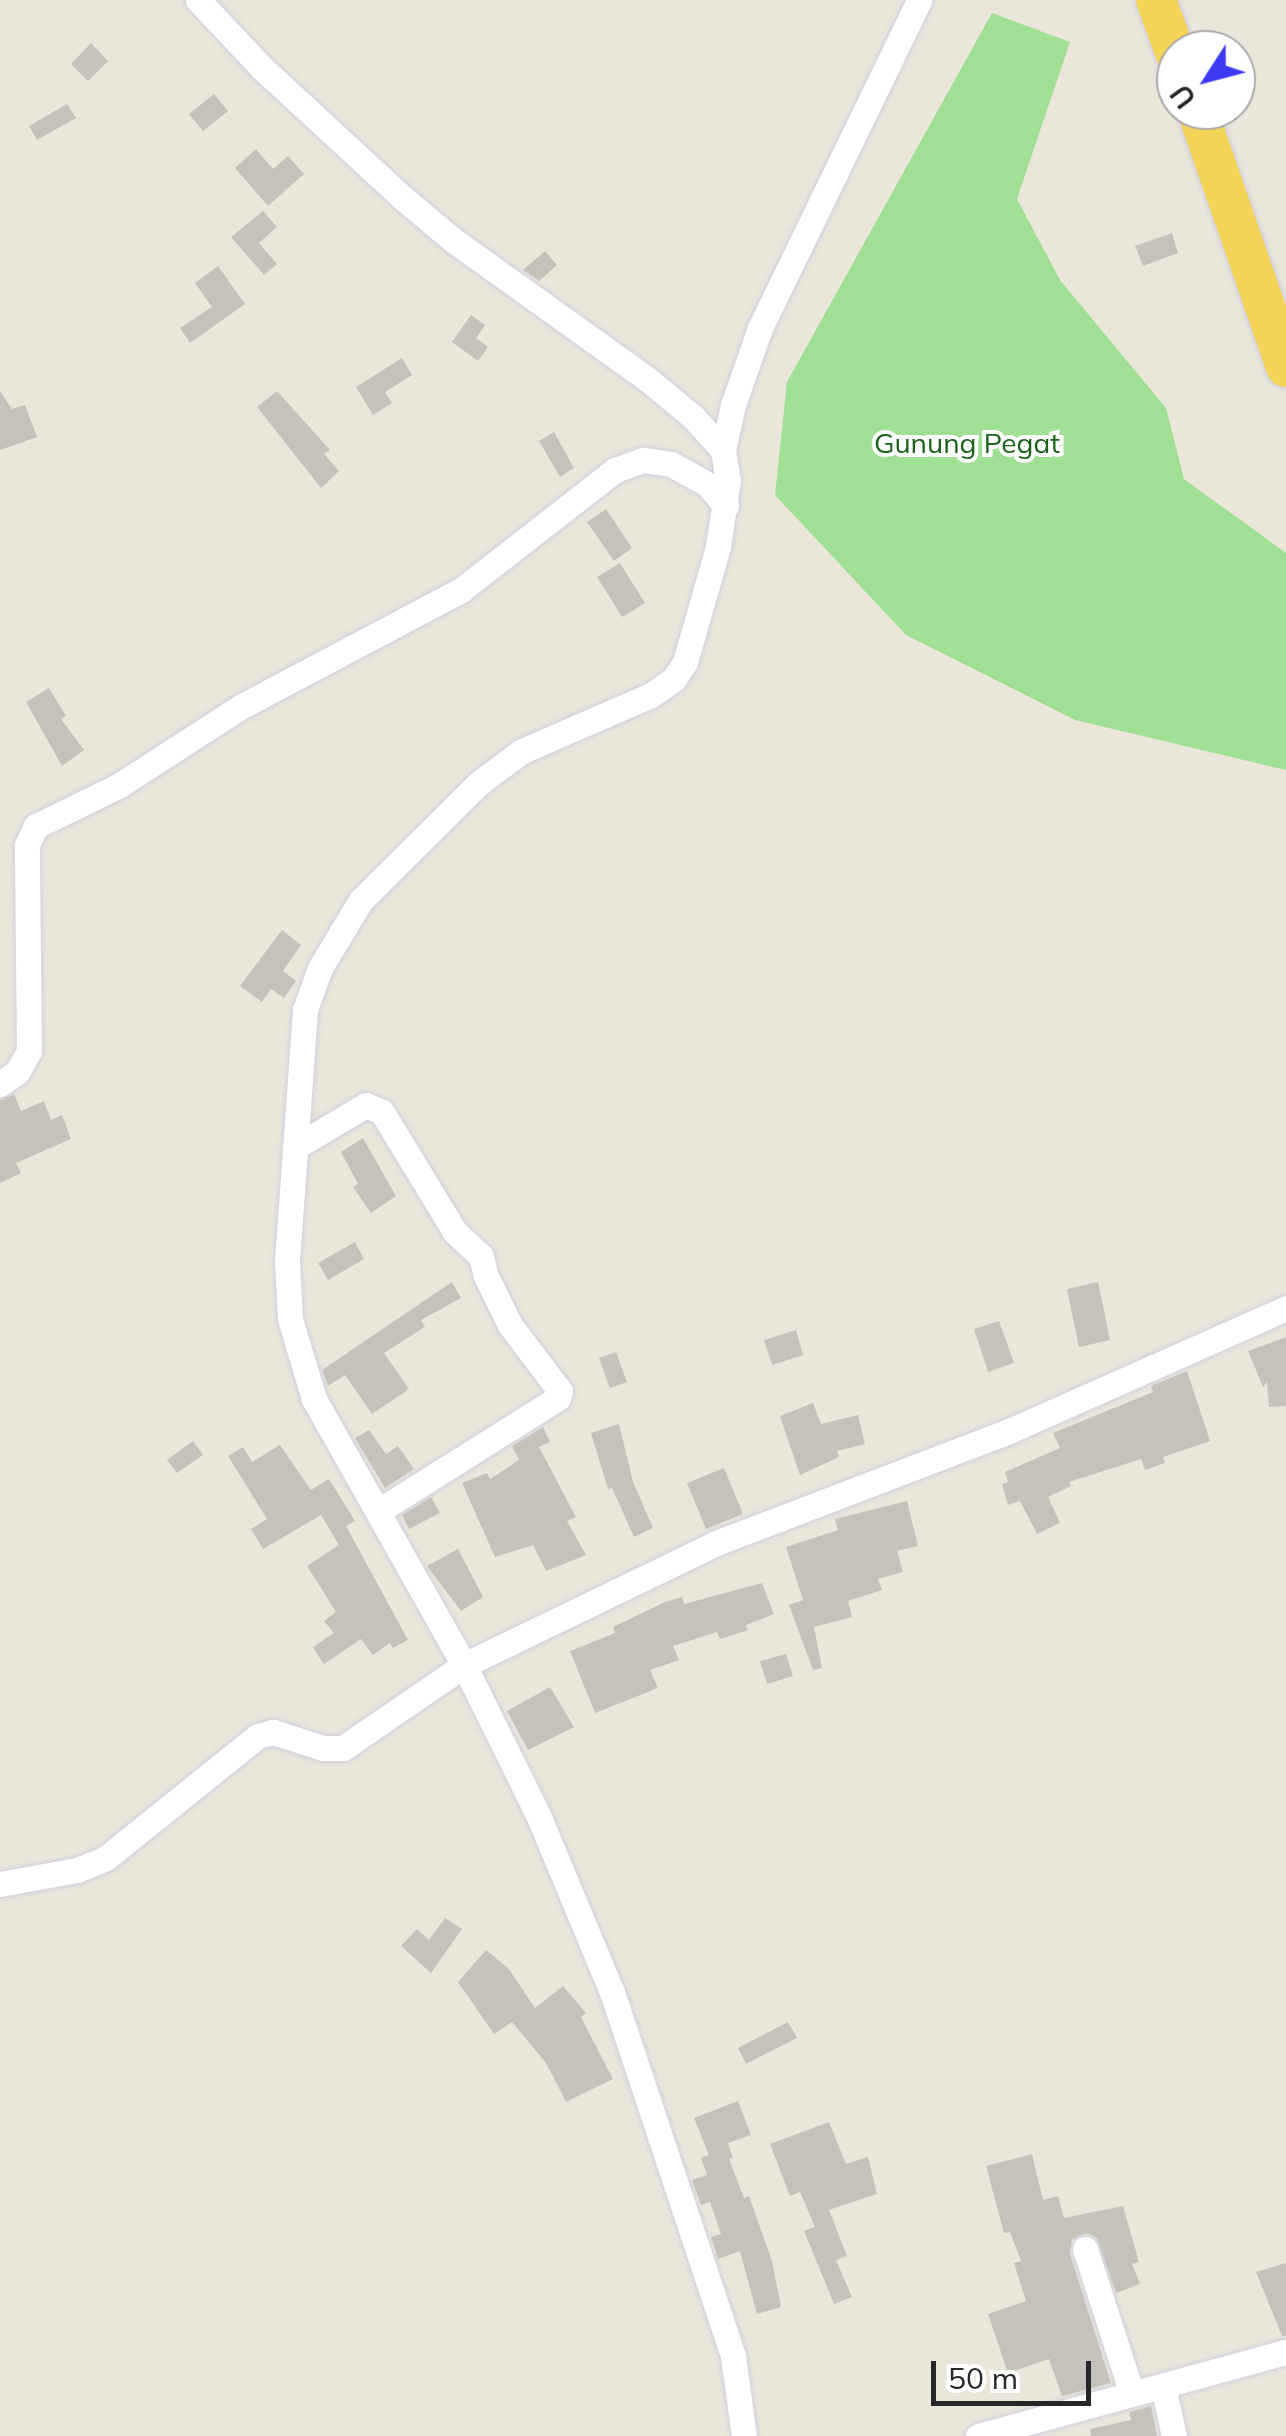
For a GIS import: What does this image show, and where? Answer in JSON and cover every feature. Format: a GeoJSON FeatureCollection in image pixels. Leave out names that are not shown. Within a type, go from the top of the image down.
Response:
{"type":"FeatureCollection","features":[{"type":"Feature","properties":{"kind":"highway"},"geometry":{"type":"LineString","coordinates":[[1156,0],[1167,30]]}},
{"type":"Feature","properties":{"kind":"highway"},"geometry":{"type":"LineString","coordinates":[[1203,130],[1286,366]]}},
{"type":"Feature","properties":{"kind":"street"},"geometry":{"type":"LineString","coordinates":[[198,0],[262,68],[403,198],[453,240],[646,378],[693,417],[722,450]]}},
{"type":"Feature","properties":{"kind":"street"},"geometry":{"type":"LineString","coordinates":[[744,2436],[733,2356],[612,1992],[539,1816],[464,1665],[314,1399],[290,1319],[287,1261],[295,1147],[305,1010],[320,968],[346,920],[429,829],[522,751],[651,695],[674,679],[685,662],[726,506],[722,450],[732,405],[760,328],[919,0]]}},
{"type":"Feature","properties":{"kind":"street"},"geometry":{"type":"LineString","coordinates":[[0,1084],[18,1072],[28,1051],[27,845],[36,826],[118,786],[242,706],[461,590],[615,470],[643,460],[671,464],[706,484],[726,506]]}},
{"type":"Feature","properties":{"kind":"street"},"geometry":{"type":"LineString","coordinates":[[295,1147],[366,1104],[382,1112],[456,1232],[482,1256],[485,1274],[510,1325],[560,1391],[558,1398],[380,1510]]}},
{"type":"Feature","properties":{"kind":"street"},"geometry":{"type":"LineString","coordinates":[[0,1884],[77,1870],[106,1858],[258,1736],[272,1732],[323,1748],[354,1742],[464,1665],[716,1543],[1009,1431],[1286,1308]]}},
{"type":"Feature","properties":{"kind":"street"},"geometry":{"type":"LineString","coordinates":[[1085,2249],[1132,2394]]}},
{"type":"Feature","properties":{"kind":"street"},"geometry":{"type":"LineString","coordinates":[[978,2436],[1286,2352]]}},
{"type":"Feature","properties":{"kind":"street"},"geometry":{"type":"LineString","coordinates":[[1163,2386],[1174,2436]]}},
{"type":"Feature","properties":{"kind":"green space","name":"Gunung Pegat"},"geometry":{"type":"Polygon","coordinates":[[[992,13],[1070,42],[1017,199],[1060,280],[1166,408],[1184,479],[1286,553],[1286,770],[1075,720],[906,635],[775,495],[787,382],[992,13]]]}},
{"type":"Feature","properties":{"kind":"building"},"geometry":{"type":"Polygon","coordinates":[[[91,43],[108,61],[88,81],[71,64],[91,43]]]}},
{"type":"Feature","properties":{"kind":"building"},"geometry":{"type":"Polygon","coordinates":[[[214,94],[228,111],[203,131],[189,114],[214,94]]]}},
{"type":"Feature","properties":{"kind":"building"},"geometry":{"type":"Polygon","coordinates":[[[67,104],[76,118],[37,140],[29,126],[67,104]]]}},
{"type":"Feature","properties":{"kind":"building"},"geometry":{"type":"Polygon","coordinates":[[[256,149],[273,169],[288,156],[304,174],[268,206],[235,168],[256,149]]]}},
{"type":"Feature","properties":{"kind":"building"},"geometry":{"type":"Polygon","coordinates":[[[263,211],[277,227],[259,243],[277,264],[264,275],[231,237],[263,211]]]}},
{"type":"Feature","properties":{"kind":"building"},"geometry":{"type":"Polygon","coordinates":[[[1172,233],[1178,253],[1143,266],[1135,246],[1172,233]]]}},
{"type":"Feature","properties":{"kind":"building"},"geometry":{"type":"Polygon","coordinates":[[[545,251],[557,265],[539,281],[523,270],[545,251]]]}},
{"type":"Feature","properties":{"kind":"building"},"geometry":{"type":"Polygon","coordinates":[[[218,266],[245,304],[190,343],[180,328],[212,307],[195,283],[218,266]]]}},
{"type":"Feature","properties":{"kind":"building"},"geometry":{"type":"Polygon","coordinates":[[[471,315],[485,325],[476,338],[488,347],[478,361],[452,342],[471,315]]]}},
{"type":"Feature","properties":{"kind":"building"},"geometry":{"type":"Polygon","coordinates":[[[402,358],[412,375],[385,392],[392,403],[373,415],[356,387],[402,358]]]}},
{"type":"Feature","properties":{"kind":"building"},"geometry":{"type":"Polygon","coordinates":[[[0,391],[12,409],[25,405],[37,437],[0,450],[0,391]]]}},
{"type":"Feature","properties":{"kind":"building"},"geometry":{"type":"Polygon","coordinates":[[[277,391],[330,450],[324,454],[339,471],[321,488],[257,407],[277,391]]]}},
{"type":"Feature","properties":{"kind":"building"},"geometry":{"type":"Polygon","coordinates":[[[554,432],[574,468],[560,477],[539,441],[554,432]]]}},
{"type":"Feature","properties":{"kind":"building"},"geometry":{"type":"Polygon","coordinates":[[[606,509],[632,548],[614,561],[587,522],[606,509]]]}},
{"type":"Feature","properties":{"kind":"building"},"geometry":{"type":"Polygon","coordinates":[[[620,563],[645,603],[622,617],[597,577],[620,563]]]}},
{"type":"Feature","properties":{"kind":"building"},"geometry":{"type":"Polygon","coordinates":[[[49,688],[66,716],[61,719],[84,750],[62,766],[26,702],[49,688]]]}},
{"type":"Feature","properties":{"kind":"building"},"geometry":{"type":"Polygon","coordinates":[[[282,930],[301,945],[283,971],[296,981],[284,998],[271,989],[262,1002],[240,986],[282,930]]]}},
{"type":"Feature","properties":{"kind":"building"},"geometry":{"type":"Polygon","coordinates":[[[14,1094],[21,1111],[44,1101],[51,1120],[62,1115],[71,1139],[16,1163],[21,1173],[0,1183],[0,1100],[14,1094]]]}},
{"type":"Feature","properties":{"kind":"building"},"geometry":{"type":"Polygon","coordinates":[[[363,1138],[396,1196],[371,1213],[353,1187],[358,1184],[341,1152],[363,1138]]]}},
{"type":"Feature","properties":{"kind":"building"},"geometry":{"type":"Polygon","coordinates":[[[355,1242],[364,1259],[328,1280],[318,1263],[355,1242]]]}},
{"type":"Feature","properties":{"kind":"building"},"geometry":{"type":"Polygon","coordinates":[[[452,1282],[461,1298],[421,1320],[425,1327],[384,1353],[409,1389],[372,1414],[345,1375],[328,1386],[322,1370],[452,1282]]]}},
{"type":"Feature","properties":{"kind":"building"},"geometry":{"type":"Polygon","coordinates":[[[1098,1282],[1110,1340],[1079,1347],[1067,1289],[1098,1282]]]}},
{"type":"Feature","properties":{"kind":"building"},"geometry":{"type":"Polygon","coordinates":[[[999,1321],[1014,1363],[988,1372],[974,1329],[999,1321]]]}},
{"type":"Feature","properties":{"kind":"building"},"geometry":{"type":"Polygon","coordinates":[[[796,1330],[803,1355],[772,1365],[764,1340],[796,1330]]]}},
{"type":"Feature","properties":{"kind":"building"},"geometry":{"type":"Polygon","coordinates":[[[1286,1337],[1286,1406],[1269,1407],[1267,1382],[1263,1387],[1248,1351],[1286,1337]]]}},
{"type":"Feature","properties":{"kind":"building"},"geometry":{"type":"Polygon","coordinates":[[[616,1352],[627,1382],[610,1388],[599,1358],[616,1352]]]}},
{"type":"Feature","properties":{"kind":"building"},"geometry":{"type":"Polygon","coordinates":[[[1187,1371],[1210,1441],[1163,1457],[1165,1463],[1145,1470],[1141,1459],[1069,1482],[1071,1486],[1048,1497],[1060,1523],[1037,1534],[1020,1501],[1008,1505],[1002,1484],[1008,1482],[1005,1472],[1060,1448],[1053,1433],[1153,1392],[1151,1386],[1187,1371]]]}},
{"type":"Feature","properties":{"kind":"building"},"geometry":{"type":"Polygon","coordinates":[[[813,1403],[821,1424],[858,1415],[865,1444],[837,1451],[839,1457],[800,1475],[780,1416],[813,1403]]]}},
{"type":"Feature","properties":{"kind":"building"},"geometry":{"type":"Polygon","coordinates":[[[619,1424],[633,1482],[653,1528],[634,1537],[612,1488],[608,1489],[591,1433],[619,1424]]]}},
{"type":"Feature","properties":{"kind":"building"},"geometry":{"type":"Polygon","coordinates":[[[543,1427],[550,1442],[539,1447],[576,1517],[567,1521],[586,1555],[546,1571],[533,1545],[495,1557],[462,1483],[487,1473],[490,1479],[519,1460],[512,1446],[543,1427]]]}},
{"type":"Feature","properties":{"kind":"building"},"geometry":{"type":"Polygon","coordinates":[[[369,1430],[386,1454],[398,1446],[414,1469],[385,1488],[355,1438],[369,1430]]]}},
{"type":"Feature","properties":{"kind":"building"},"geometry":{"type":"Polygon","coordinates":[[[193,1441],[203,1455],[177,1473],[167,1460],[193,1441]]]}},
{"type":"Feature","properties":{"kind":"building"},"geometry":{"type":"Polygon","coordinates":[[[280,1445],[311,1490],[329,1479],[355,1521],[346,1526],[408,1640],[393,1648],[390,1643],[373,1655],[361,1639],[324,1664],[317,1654],[313,1647],[334,1633],[324,1621],[336,1612],[307,1566],[339,1545],[321,1515],[263,1549],[251,1529],[267,1519],[228,1456],[243,1447],[252,1462],[280,1445]]]}},
{"type":"Feature","properties":{"kind":"building"},"geometry":{"type":"Polygon","coordinates":[[[724,1468],[743,1514],[706,1529],[687,1483],[724,1468]]]}},
{"type":"Feature","properties":{"kind":"building"},"geometry":{"type":"Polygon","coordinates":[[[431,1497],[440,1513],[409,1529],[402,1515],[431,1497]]]}},
{"type":"Feature","properties":{"kind":"building"},"geometry":{"type":"Polygon","coordinates":[[[907,1501],[918,1546],[897,1551],[903,1572],[878,1579],[882,1590],[848,1601],[852,1617],[814,1627],[822,1668],[813,1670],[789,1605],[803,1600],[786,1547],[838,1530],[835,1519],[907,1501]]]}},
{"type":"Feature","properties":{"kind":"building"},"geometry":{"type":"Polygon","coordinates":[[[458,1549],[483,1597],[461,1611],[427,1566],[458,1549]]]}},
{"type":"Feature","properties":{"kind":"building"},"geometry":{"type":"Polygon","coordinates":[[[762,1583],[774,1614],[746,1625],[748,1630],[720,1639],[717,1632],[673,1646],[679,1660],[650,1670],[658,1688],[595,1713],[570,1651],[615,1633],[613,1627],[665,1602],[682,1597],[684,1604],[762,1583]]]}},
{"type":"Feature","properties":{"kind":"building"},"geometry":{"type":"Polygon","coordinates":[[[786,1654],[793,1676],[767,1684],[760,1661],[786,1654]]]}},
{"type":"Feature","properties":{"kind":"building"},"geometry":{"type":"Polygon","coordinates":[[[550,1687],[574,1727],[528,1750],[507,1711],[550,1687]]]}},
{"type":"Feature","properties":{"kind":"building"},"geometry":{"type":"Polygon","coordinates":[[[445,1918],[462,1929],[431,1973],[401,1946],[417,1929],[429,1940],[445,1918]]]}},
{"type":"Feature","properties":{"kind":"building"},"geometry":{"type":"Polygon","coordinates":[[[486,1950],[509,1969],[535,2008],[563,1986],[586,2013],[581,2017],[613,2079],[566,2102],[546,2063],[512,2022],[494,2034],[458,1982],[486,1950]]]}},
{"type":"Feature","properties":{"kind":"building"},"geometry":{"type":"Polygon","coordinates":[[[788,2022],[797,2038],[746,2064],[738,2048],[788,2022]]]}},
{"type":"Feature","properties":{"kind":"building"},"geometry":{"type":"Polygon","coordinates":[[[738,2101],[751,2135],[728,2143],[733,2158],[729,2159],[744,2198],[749,2196],[772,2261],[781,2307],[757,2314],[740,2251],[718,2259],[711,2237],[721,2234],[710,2202],[701,2205],[692,2180],[707,2175],[701,2158],[709,2155],[694,2118],[738,2101]]]}},
{"type":"Feature","properties":{"kind":"building"},"geometry":{"type":"Polygon","coordinates":[[[829,2122],[846,2164],[868,2157],[877,2194],[829,2210],[847,2256],[836,2260],[852,2297],[834,2304],[804,2231],[815,2227],[800,2192],[790,2196],[770,2144],[829,2122]]]}},
{"type":"Feature","properties":{"kind":"building"},"geometry":{"type":"Polygon","coordinates":[[[1032,2154],[1043,2200],[1058,2196],[1064,2218],[1123,2206],[1139,2262],[1132,2264],[1140,2284],[1116,2293],[1097,2238],[1087,2233],[1072,2239],[1070,2254],[1111,2383],[1062,2396],[1049,2359],[1008,2373],[988,2314],[1026,2301],[1014,2263],[1021,2261],[1010,2232],[1004,2233],[986,2166],[1032,2154]]]}},
{"type":"Feature","properties":{"kind":"building"},"geometry":{"type":"Polygon","coordinates":[[[1286,2263],[1286,2336],[1282,2336],[1256,2272],[1286,2263]]]}},
{"type":"Feature","properties":{"kind":"building"},"geometry":{"type":"Polygon","coordinates":[[[1151,2406],[1157,2436],[1091,2436],[1090,2429],[1131,2420],[1129,2412],[1151,2406]]]}}]}
